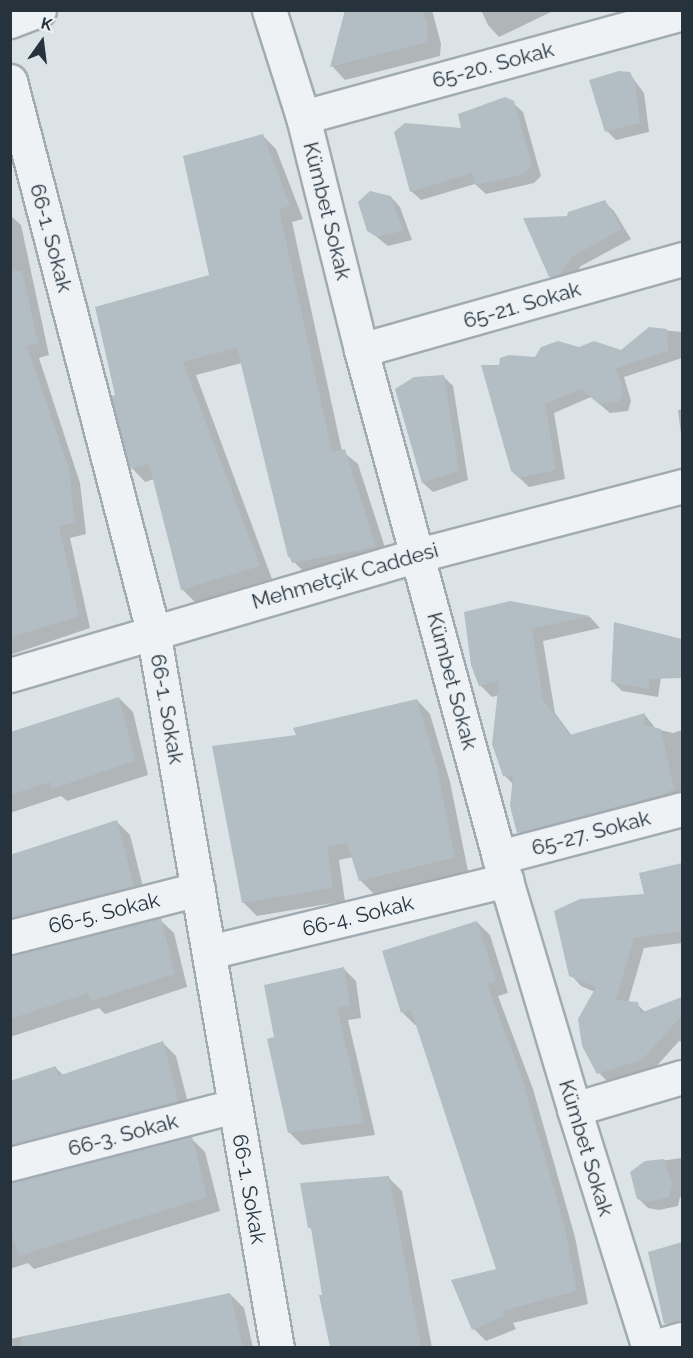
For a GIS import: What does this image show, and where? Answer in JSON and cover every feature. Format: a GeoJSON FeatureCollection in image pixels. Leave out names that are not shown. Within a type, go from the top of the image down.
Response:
{"type":"FeatureCollection","features":[{"type":"Feature","properties":{"kind":"street"},"geometry":{"type":"LineString","coordinates":[[10,21],[39,10]]}},
{"type":"Feature","properties":{"kind":"street","name":"Kümbet Sokak"},"geometry":{"type":"LineString","coordinates":[[268,10],[303,117],[361,350],[503,868],[574,1109],[650,1347]]}},
{"type":"Feature","properties":{"kind":"street","name":"65-20. Sokak"},"geometry":{"type":"LineString","coordinates":[[303,117],[682,13]]}},
{"type":"Feature","properties":{"kind":"street","name":"66-1. Sokak"},"geometry":{"type":"LineString","coordinates":[[10,81],[153,631],[277,1347]]}},
{"type":"Feature","properties":{"kind":"street","name":"65-21. Sokak"},"geometry":{"type":"LineString","coordinates":[[361,350],[682,259]]}},
{"type":"Feature","properties":{"kind":"street","name":"Mehmetçik Caddesi"},"geometry":{"type":"LineString","coordinates":[[10,675],[153,631],[418,555],[682,486]]}},
{"type":"Feature","properties":{"kind":"street","name":"65-27. Sokak"},"geometry":{"type":"LineString","coordinates":[[503,868],[682,809]]}},
{"type":"Feature","properties":{"kind":"street","name":"66-4. Sokak"},"geometry":{"type":"LineString","coordinates":[[209,952],[503,868]]}},
{"type":"Feature","properties":{"kind":"street","name":"66-5. Sokak"},"geometry":{"type":"LineString","coordinates":[[10,937],[198,889]]}},
{"type":"Feature","properties":{"kind":"street"},"geometry":{"type":"LineString","coordinates":[[574,1109],[682,1077]]}},
{"type":"Feature","properties":{"kind":"street","name":"66-3. Sokak"},"geometry":{"type":"LineString","coordinates":[[10,1164],[235,1106]]}},
{"type":"Feature","properties":{"kind":"street"},"geometry":{"type":"LineString","coordinates":[[650,1347],[682,1339]]}},
{"type":"Feature","properties":{"kind":"building"},"geometry":{"type":"Polygon","coordinates":[[[345,10],[423,10],[428,29],[427,42],[330,67],[345,10]]]}},
{"type":"Feature","properties":{"kind":"building"},"geometry":{"type":"Polygon","coordinates":[[[619,71],[630,72],[635,82],[640,123],[605,132],[589,80],[619,71]]]}},
{"type":"Feature","properties":{"kind":"building"},"geometry":{"type":"Polygon","coordinates":[[[505,97],[514,101],[532,166],[524,174],[475,185],[472,173],[410,192],[394,132],[405,123],[461,128],[458,114],[505,97]]]}},
{"type":"Feature","properties":{"kind":"building"},"geometry":{"type":"Polygon","coordinates":[[[263,134],[290,206],[279,209],[332,452],[345,449],[376,547],[292,563],[288,557],[237,348],[183,362],[260,566],[181,590],[149,464],[130,469],[111,396],[115,395],[95,307],[209,275],[183,156],[263,134]]]}},
{"type":"Feature","properties":{"kind":"building"},"geometry":{"type":"Polygon","coordinates":[[[370,191],[391,196],[403,231],[377,237],[367,231],[358,202],[370,191]]]}},
{"type":"Feature","properties":{"kind":"building"},"geometry":{"type":"Polygon","coordinates":[[[605,200],[622,229],[572,257],[560,274],[549,277],[523,218],[567,216],[568,212],[605,200]]]}},
{"type":"Feature","properties":{"kind":"building"},"geometry":{"type":"Polygon","coordinates":[[[22,270],[38,343],[27,346],[69,469],[75,522],[59,526],[79,616],[10,638],[10,271],[22,270]]]}},
{"type":"Feature","properties":{"kind":"building"},"geometry":{"type":"Polygon","coordinates":[[[649,327],[667,329],[668,351],[616,368],[623,391],[619,402],[599,404],[581,389],[545,404],[556,470],[519,478],[511,471],[481,365],[499,365],[500,358],[509,355],[535,357],[541,347],[558,341],[579,347],[594,341],[621,350],[649,327]]]}},
{"type":"Feature","properties":{"kind":"building"},"geometry":{"type":"Polygon","coordinates":[[[444,375],[459,471],[422,483],[395,389],[414,377],[444,375]]]}},
{"type":"Feature","properties":{"kind":"building"},"geometry":{"type":"Polygon","coordinates":[[[510,601],[590,616],[532,629],[543,700],[570,735],[645,713],[644,725],[661,729],[674,789],[662,795],[517,833],[510,806],[513,777],[503,776],[492,744],[499,681],[479,686],[471,665],[464,612],[510,601]]]}},
{"type":"Feature","properties":{"kind":"building"},"geometry":{"type":"Polygon","coordinates":[[[614,622],[682,639],[682,678],[650,679],[649,689],[611,682],[614,622]]]}},
{"type":"Feature","properties":{"kind":"building"},"geometry":{"type":"Polygon","coordinates":[[[119,697],[135,761],[52,789],[50,782],[10,795],[10,732],[119,697]]]}},
{"type":"Feature","properties":{"kind":"building"},"geometry":{"type":"Polygon","coordinates":[[[417,699],[437,767],[455,857],[359,881],[347,843],[327,847],[333,888],[242,903],[212,746],[296,735],[293,728],[417,699]]]}},
{"type":"Feature","properties":{"kind":"building"},"geometry":{"type":"Polygon","coordinates":[[[117,820],[134,886],[10,918],[10,855],[117,820]]]}},
{"type":"Feature","properties":{"kind":"building"},"geometry":{"type":"Polygon","coordinates":[[[682,863],[682,931],[634,938],[616,1000],[638,1002],[640,1013],[682,997],[682,1015],[643,1059],[597,1074],[582,1046],[578,1019],[596,987],[569,976],[554,911],[580,899],[644,894],[639,873],[682,863]]]}},
{"type":"Feature","properties":{"kind":"building"},"geometry":{"type":"Polygon","coordinates":[[[161,918],[175,974],[91,1001],[88,993],[10,1019],[10,955],[161,918]]]}},
{"type":"Feature","properties":{"kind":"building"},"geometry":{"type":"Polygon","coordinates":[[[477,921],[496,981],[487,984],[521,1075],[564,1224],[577,1291],[502,1311],[505,1316],[472,1330],[451,1280],[496,1269],[411,1010],[401,1013],[382,951],[477,921]]]}},
{"type":"Feature","properties":{"kind":"building"},"geometry":{"type":"Polygon","coordinates":[[[344,967],[350,1005],[337,1008],[364,1123],[288,1133],[267,1039],[274,1037],[264,985],[344,967]]]}},
{"type":"Feature","properties":{"kind":"building"},"geometry":{"type":"Polygon","coordinates":[[[163,1041],[178,1101],[10,1145],[10,1081],[56,1066],[58,1076],[163,1041]]]}},
{"type":"Feature","properties":{"kind":"building"},"geometry":{"type":"Polygon","coordinates":[[[192,1136],[207,1197],[19,1256],[10,1229],[10,1182],[192,1136]]]}},
{"type":"Feature","properties":{"kind":"building"},"geometry":{"type":"Polygon","coordinates":[[[664,1159],[672,1184],[669,1197],[649,1202],[637,1199],[630,1172],[645,1161],[664,1159]]]}},
{"type":"Feature","properties":{"kind":"building"},"geometry":{"type":"Polygon","coordinates":[[[389,1176],[421,1347],[330,1347],[319,1295],[322,1295],[311,1228],[308,1228],[300,1183],[389,1176]]]}},
{"type":"Feature","properties":{"kind":"building"},"geometry":{"type":"Polygon","coordinates":[[[682,1242],[682,1321],[664,1324],[648,1252],[682,1242]]]}},
{"type":"Feature","properties":{"kind":"building"},"geometry":{"type":"Polygon","coordinates":[[[230,1293],[243,1347],[22,1347],[21,1337],[230,1293]]]}}]}
